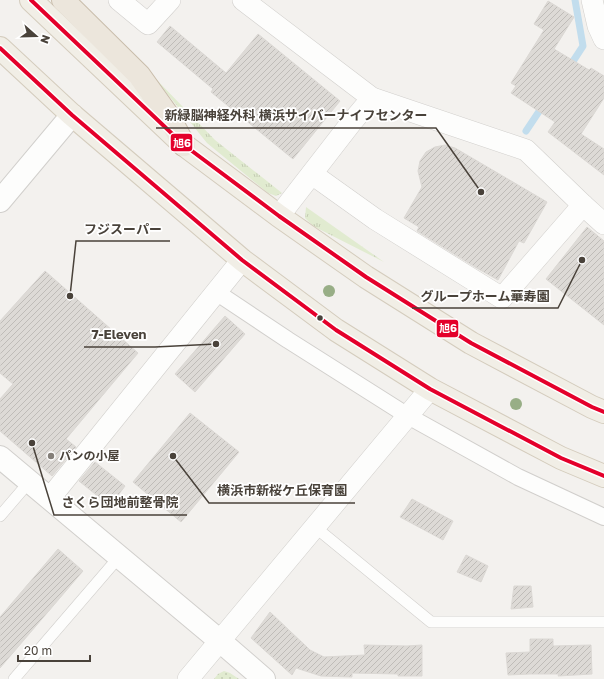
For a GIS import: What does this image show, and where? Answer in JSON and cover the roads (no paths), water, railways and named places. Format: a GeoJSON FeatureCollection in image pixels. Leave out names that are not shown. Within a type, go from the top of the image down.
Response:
{"type":"FeatureCollection","features":[{"type":"Feature","properties":{"kind":"highway"},"geometry":{"type":"LineString","coordinates":[[63,0],[139,75],[169,117],[184,145]]}},
{"type":"Feature","properties":{"kind":"main road"},"geometry":{"type":"LineString","coordinates":[[31,0],[184,145],[279,216],[366,277],[471,343],[604,412]]}},
{"type":"Feature","properties":{"kind":"main road"},"geometry":{"type":"LineString","coordinates":[[0,48],[72,114],[242,260],[336,330],[430,389],[561,458],[604,476]]}},
{"type":"Feature","properties":{"kind":"street"},"geometry":{"type":"LineString","coordinates":[[119,0],[148,24],[170,0]]}},
{"type":"Feature","properties":{"kind":"street"},"geometry":{"type":"LineString","coordinates":[[243,0],[372,98],[526,150],[604,224]]}},
{"type":"Feature","properties":{"kind":"street"},"geometry":{"type":"LineString","coordinates":[[592,0],[598,26],[604,40]]}},
{"type":"Feature","properties":{"kind":"street"},"geometry":{"type":"LineString","coordinates":[[279,216],[372,98]]}},
{"type":"Feature","properties":{"kind":"street"},"geometry":{"type":"LineString","coordinates":[[0,201],[72,114]]}},
{"type":"Feature","properties":{"kind":"street"},"geometry":{"type":"LineString","coordinates":[[312,174],[375,219],[502,298],[583,205]]}},
{"type":"Feature","properties":{"kind":"street"},"geometry":{"type":"LineString","coordinates":[[50,498],[242,260]]}},
{"type":"Feature","properties":{"kind":"street"},"geometry":{"type":"LineString","coordinates":[[216,292],[288,340],[408,416],[518,477],[604,517]]}},
{"type":"Feature","properties":{"kind":"street"},"geometry":{"type":"LineString","coordinates":[[188,679],[430,389]]}},
{"type":"Feature","properties":{"kind":"street"},"geometry":{"type":"LineString","coordinates":[[0,457],[264,679]]}},
{"type":"Feature","properties":{"kind":"lane"},"geometry":{"type":"LineString","coordinates":[[0,516],[30,481]]}},
{"type":"Feature","properties":{"kind":"lane"},"geometry":{"type":"LineString","coordinates":[[315,527],[431,622],[604,622]]}},
{"type":"Feature","properties":{"kind":"lane"},"geometry":{"type":"LineString","coordinates":[[14,679],[119,556]]}},
{"type":"Feature","properties":{"kind":"waterway"},"geometry":{"type":"LineString","coordinates":[[568,69],[583,46],[575,0]]}},
{"type":"Feature","properties":{"kind":"waterway"},"geometry":{"type":"LineString","coordinates":[[526,131],[544,104]]}},
{"type":"Feature","properties":{"kind":"place","name":"新緑脳神経外科 横浜サイバーナイフセンター"},"geometry":{"type":"Point","coordinates":[481,192]}},
{"type":"Feature","properties":{"kind":"place","name":"グループホーム華寿園"},"geometry":{"type":"Point","coordinates":[582,260]}},
{"type":"Feature","properties":{"kind":"place","name":"フジスーパー"},"geometry":{"type":"Point","coordinates":[70,296]}},
{"type":"Feature","properties":{"kind":"place","name":"7-Eleven"},"geometry":{"type":"Point","coordinates":[216,344]}},
{"type":"Feature","properties":{"kind":"place","name":"さくら団地前整骨院"},"geometry":{"type":"Point","coordinates":[32,443]}},
{"type":"Feature","properties":{"kind":"place","name":"パンの小屋"},"geometry":{"type":"Point","coordinates":[51,456]}},
{"type":"Feature","properties":{"kind":"place","name":"横浜市新桜ケ丘保育園"},"geometry":{"type":"Point","coordinates":[173,456]}}]}
